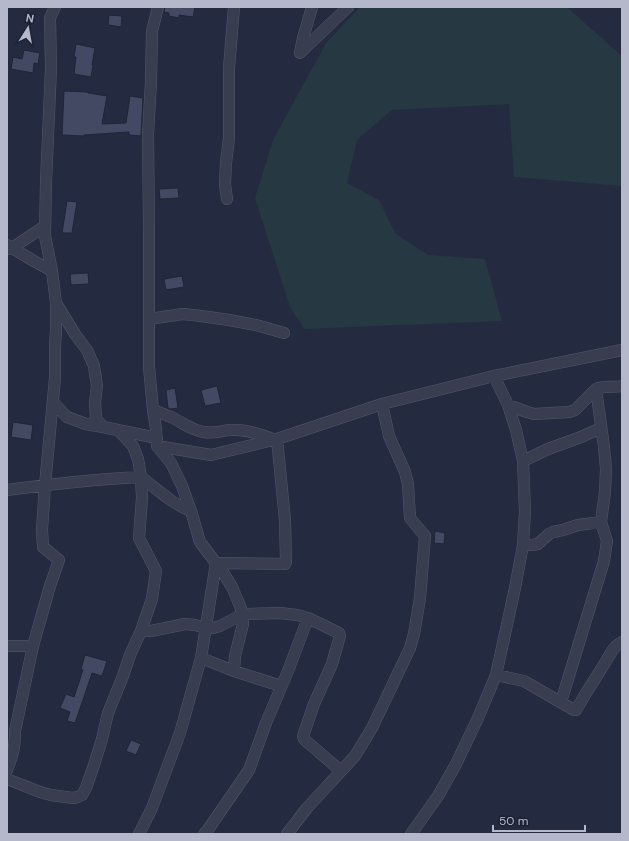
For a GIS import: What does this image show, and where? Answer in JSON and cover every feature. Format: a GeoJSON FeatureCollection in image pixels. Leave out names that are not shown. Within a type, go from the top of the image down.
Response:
{"type":"FeatureCollection","features":[{"type":"Feature","properties":{"kind":"street"},"geometry":{"type":"LineString","coordinates":[[7,770],[14,750],[15,732],[33,646],[59,560],[42,547],[45,485],[55,378],[56,303],[52,271],[45,236],[50,18],[55,7]]}},
{"type":"Feature","properties":{"kind":"street"},"geometry":{"type":"LineString","coordinates":[[158,7],[152,31],[148,134],[149,367],[153,410],[157,442],[172,462],[191,511],[200,542],[232,587],[243,614],[243,624],[235,656],[234,671]]}},
{"type":"Feature","properties":{"kind":"street"},"geometry":{"type":"LineString","coordinates":[[228,199],[225,184],[229,138],[229,68],[234,7]]}},
{"type":"Feature","properties":{"kind":"street"},"geometry":{"type":"LineString","coordinates":[[312,7],[300,53],[348,7]]}},
{"type":"Feature","properties":{"kind":"street"},"geometry":{"type":"LineString","coordinates":[[9,247],[46,226]]}},
{"type":"Feature","properties":{"kind":"street"},"geometry":{"type":"LineString","coordinates":[[9,247],[52,271]]}},
{"type":"Feature","properties":{"kind":"street"},"geometry":{"type":"LineString","coordinates":[[56,303],[75,334],[87,350],[94,366],[97,386],[95,402],[96,418],[103,427]]}},
{"type":"Feature","properties":{"kind":"street"},"geometry":{"type":"LineString","coordinates":[[149,319],[183,314],[256,325],[284,333]]}},
{"type":"Feature","properties":{"kind":"street"},"geometry":{"type":"LineString","coordinates":[[53,402],[67,417],[86,424],[211,455],[276,440],[382,404],[494,376],[622,350]]}},
{"type":"Feature","properties":{"kind":"street"},"geometry":{"type":"LineString","coordinates":[[411,834],[438,796],[456,764],[478,718],[496,675],[523,545],[525,511],[523,461],[516,430],[508,405],[494,376]]}},
{"type":"Feature","properties":{"kind":"street"},"geometry":{"type":"LineString","coordinates":[[508,405],[534,414],[569,412],[575,410],[596,389],[600,387],[622,386]]}},
{"type":"Feature","properties":{"kind":"street"},"geometry":{"type":"LineString","coordinates":[[561,702],[604,561],[607,541],[601,522],[606,469],[596,389]]}},
{"type":"Feature","properties":{"kind":"street"},"geometry":{"type":"LineString","coordinates":[[287,834],[307,808],[355,756],[372,728],[410,648],[414,634],[420,598],[424,536],[410,518],[408,484],[405,472],[389,436],[382,404]]}},
{"type":"Feature","properties":{"kind":"street"},"geometry":{"type":"LineString","coordinates":[[153,410],[203,432],[218,433],[231,430],[245,430],[276,440]]}},
{"type":"Feature","properties":{"kind":"street"},"geometry":{"type":"LineString","coordinates":[[523,461],[548,449],[601,428]]}},
{"type":"Feature","properties":{"kind":"street"},"geometry":{"type":"LineString","coordinates":[[7,779],[40,792],[58,796],[73,798],[82,794],[86,788],[94,765],[108,713],[130,655],[142,631],[152,599],[156,571],[139,538],[142,498],[138,459],[133,446],[120,432]]}},
{"type":"Feature","properties":{"kind":"street"},"geometry":{"type":"LineString","coordinates":[[216,565],[285,564],[286,562],[285,520],[276,440]]}},
{"type":"Feature","properties":{"kind":"street"},"geometry":{"type":"LineString","coordinates":[[7,490],[109,478],[141,477],[172,501],[191,511]]}},
{"type":"Feature","properties":{"kind":"street"},"geometry":{"type":"LineString","coordinates":[[523,545],[538,544],[553,532],[592,522],[601,522]]}},
{"type":"Feature","properties":{"kind":"street"},"geometry":{"type":"LineString","coordinates":[[139,834],[152,808],[180,733],[201,658],[216,565]]}},
{"type":"Feature","properties":{"kind":"street"},"geometry":{"type":"LineString","coordinates":[[142,631],[151,631],[185,624],[213,628],[243,614],[280,613],[308,618],[339,632],[340,634],[332,664],[314,704],[303,736],[306,741],[341,771]]}},
{"type":"Feature","properties":{"kind":"street"},"geometry":{"type":"LineString","coordinates":[[204,834],[249,770],[308,618]]}},
{"type":"Feature","properties":{"kind":"street"},"geometry":{"type":"LineString","coordinates":[[496,675],[524,682],[576,710],[612,651],[622,642]]}},
{"type":"Feature","properties":{"kind":"street"},"geometry":{"type":"LineString","coordinates":[[7,646],[33,646]]}},
{"type":"Feature","properties":{"kind":"street"},"geometry":{"type":"LineString","coordinates":[[201,658],[234,671],[281,686]]}},
{"type":"Feature","properties":{"kind":"shaded area"},"geometry":{"type":"Polygon","coordinates":[[[360,7],[568,8],[622,56],[622,186],[514,177],[509,104],[392,110],[357,140],[347,183],[379,200],[395,233],[428,255],[485,259],[502,321],[304,329],[290,307],[255,198],[273,140],[326,43],[360,7]]]}},
{"type":"Feature","properties":{"kind":"building"},"geometry":{"type":"Polygon","coordinates":[[[165,7],[195,7],[193,17],[179,15],[179,18],[169,16],[169,13],[164,12],[165,7]]]}},
{"type":"Feature","properties":{"kind":"building"},"geometry":{"type":"Polygon","coordinates":[[[109,15],[122,16],[121,27],[108,25],[109,15]]]}},
{"type":"Feature","properties":{"kind":"building"},"geometry":{"type":"Polygon","coordinates":[[[76,44],[95,48],[91,77],[74,74],[76,44]]]}},
{"type":"Feature","properties":{"kind":"building"},"geometry":{"type":"Polygon","coordinates":[[[24,50],[40,53],[38,64],[34,63],[33,73],[11,69],[13,57],[22,59],[24,50]]]}},
{"type":"Feature","properties":{"kind":"building"},"geometry":{"type":"Polygon","coordinates":[[[64,91],[88,92],[107,96],[102,124],[126,123],[130,96],[143,98],[141,136],[129,135],[129,132],[84,136],[62,135],[64,91]]]}},
{"type":"Feature","properties":{"kind":"building"},"geometry":{"type":"Polygon","coordinates":[[[178,188],[179,198],[160,199],[159,189],[178,188]]]}},
{"type":"Feature","properties":{"kind":"building"},"geometry":{"type":"Polygon","coordinates":[[[67,201],[77,202],[72,233],[62,233],[67,201]]]}},
{"type":"Feature","properties":{"kind":"building"},"geometry":{"type":"Polygon","coordinates":[[[88,273],[89,284],[71,285],[70,274],[88,273]]]}},
{"type":"Feature","properties":{"kind":"building"},"geometry":{"type":"Polygon","coordinates":[[[182,276],[184,287],[166,290],[164,279],[182,276]]]}},
{"type":"Feature","properties":{"kind":"building"},"geometry":{"type":"Polygon","coordinates":[[[217,386],[221,403],[205,406],[201,390],[217,386]]]}},
{"type":"Feature","properties":{"kind":"building"},"geometry":{"type":"Polygon","coordinates":[[[175,388],[178,408],[170,409],[168,408],[166,390],[175,388]]]}},
{"type":"Feature","properties":{"kind":"building"},"geometry":{"type":"Polygon","coordinates":[[[13,422],[33,425],[31,440],[11,437],[13,422]]]}},
{"type":"Feature","properties":{"kind":"building"},"geometry":{"type":"Polygon","coordinates":[[[435,531],[445,533],[444,544],[434,543],[435,531]]]}},
{"type":"Feature","properties":{"kind":"building"},"geometry":{"type":"Polygon","coordinates":[[[85,655],[107,661],[102,676],[92,673],[75,723],[67,721],[70,712],[60,708],[66,694],[74,697],[83,670],[81,669],[85,655]]]}},
{"type":"Feature","properties":{"kind":"building"},"geometry":{"type":"Polygon","coordinates":[[[131,740],[141,744],[136,755],[126,751],[131,740]]]}}]}
